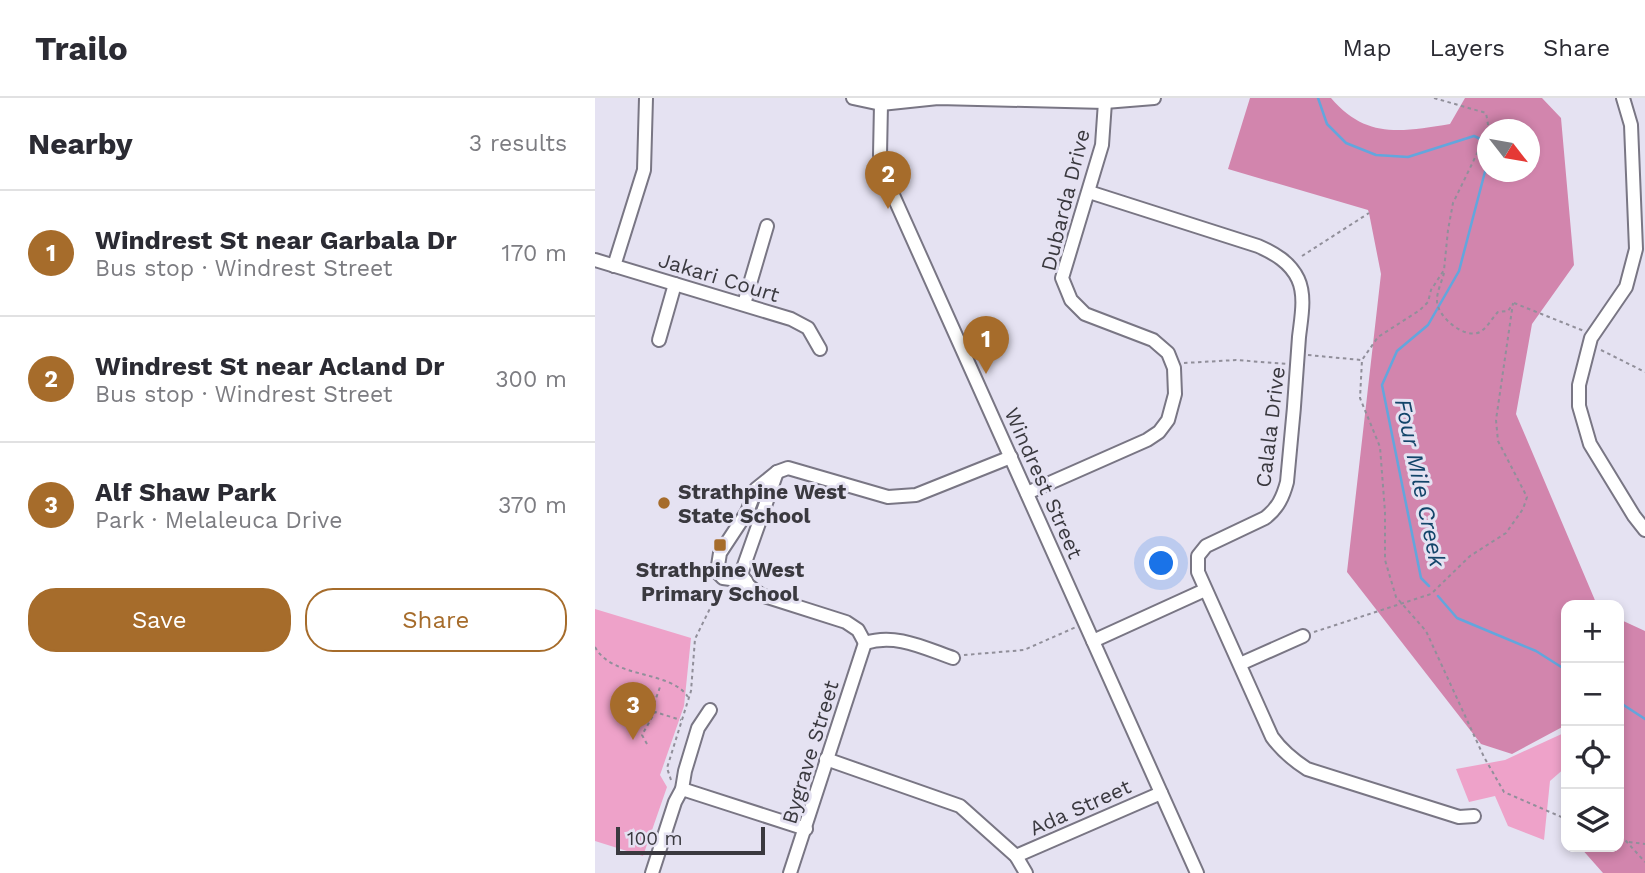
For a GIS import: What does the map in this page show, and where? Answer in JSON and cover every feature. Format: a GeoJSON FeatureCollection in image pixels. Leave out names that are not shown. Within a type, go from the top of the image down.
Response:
{"type":"FeatureCollection","features":[{"type":"Feature","properties":{"kind":"street"},"geometry":{"type":"LineString","coordinates":[[614,266],[644,170],[646,98]]}},
{"type":"Feature","properties":{"kind":"street"},"geometry":{"type":"LineString","coordinates":[[853,98],[881,104],[938,98],[1105,102],[1154,98]]}},
{"type":"Feature","properties":{"kind":"street"},"geometry":{"type":"LineString","coordinates":[[1623,98],[1632,124],[1636,249],[1626,287],[1587,338],[1579,385],[1583,424],[1590,444],[1645,530]]}},
{"type":"Feature","properties":{"kind":"street","name":"Dubarda Drive"},"geometry":{"type":"LineString","coordinates":[[1027,493],[1147,440],[1159,432],[1168,420],[1175,394],[1174,368],[1168,353],[1153,340],[1085,314],[1070,300],[1062,278],[1102,145],[1105,102]]}},
{"type":"Feature","properties":{"kind":"street","name":"Windrest Street"},"geometry":{"type":"LineString","coordinates":[[881,104],[880,155],[884,174],[1197,873]]}},
{"type":"Feature","properties":{"kind":"street","name":"Calala Drive"},"geometry":{"type":"LineString","coordinates":[[1089,192],[1258,246],[1275,254],[1294,274],[1302,294],[1298,365],[1284,493],[1273,512],[1206,546],[1198,556],[1198,572],[1272,737],[1280,749],[1307,769],[1459,817],[1474,816]]}},
{"type":"Feature","properties":{"kind":"street"},"geometry":{"type":"LineString","coordinates":[[744,304],[767,226]]}},
{"type":"Feature","properties":{"kind":"street","name":"Jakari Court"},"geometry":{"type":"LineString","coordinates":[[595,260],[792,319],[808,328],[820,349]]}},
{"type":"Feature","properties":{"kind":"street"},"geometry":{"type":"LineString","coordinates":[[659,340],[675,284]]}},
{"type":"Feature","properties":{"kind":"street"},"geometry":{"type":"LineString","coordinates":[[746,581],[723,578],[717,572],[720,553],[747,512],[756,489],[777,472],[788,468],[888,497],[916,495],[1011,457]]}},
{"type":"Feature","properties":{"kind":"street"},"geometry":{"type":"LineString","coordinates":[[777,472],[741,574],[746,581],[761,595],[846,622],[858,630],[865,643],[889,638],[899,639],[953,658]]}},
{"type":"Feature","properties":{"kind":"street"},"geometry":{"type":"LineString","coordinates":[[1093,641],[1205,590]]}},
{"type":"Feature","properties":{"kind":"street"},"geometry":{"type":"LineString","coordinates":[[1240,664],[1303,636]]}},
{"type":"Feature","properties":{"kind":"street","name":"Bygrave Street"},"geometry":{"type":"LineString","coordinates":[[790,873],[865,643]]}},
{"type":"Feature","properties":{"kind":"street"},"geometry":{"type":"LineString","coordinates":[[652,873],[675,802],[677,785],[685,771],[698,728],[710,710]]}},
{"type":"Feature","properties":{"kind":"street"},"geometry":{"type":"LineString","coordinates":[[826,759],[960,806],[1016,856],[1025,873]]}},
{"type":"Feature","properties":{"kind":"street"},"geometry":{"type":"LineString","coordinates":[[677,785],[806,828]]}},
{"type":"Feature","properties":{"kind":"street","name":"Ada Street"},"geometry":{"type":"LineString","coordinates":[[1016,856],[1161,793]]}},
{"type":"Feature","properties":{"kind":"path"},"geometry":{"type":"LineString","coordinates":[[1434,98],[1486,113],[1487,119]]}},
{"type":"Feature","properties":{"kind":"path"},"geometry":{"type":"LineString","coordinates":[[1477,154],[1453,203],[1437,300],[1441,314],[1472,335],[1481,331],[1499,312],[1508,311],[1513,303]]}},
{"type":"Feature","properties":{"kind":"path"},"geometry":{"type":"LineString","coordinates":[[1303,256],[1369,213]]}},
{"type":"Feature","properties":{"kind":"path"},"geometry":{"type":"LineString","coordinates":[[1444,270],[1431,290],[1428,302],[1378,337],[1363,360],[1360,398],[1380,447],[1385,512],[1385,561],[1396,597],[1426,631],[1483,757],[1504,792],[1561,816]]}},
{"type":"Feature","properties":{"kind":"path"},"geometry":{"type":"LineString","coordinates":[[1513,303],[1587,338],[1645,372]]}},
{"type":"Feature","properties":{"kind":"path"},"geometry":{"type":"LineString","coordinates":[[1303,636],[1431,594],[1470,556],[1506,533],[1523,509],[1527,497],[1498,441],[1496,419],[1513,303]]}},
{"type":"Feature","properties":{"kind":"path"},"geometry":{"type":"LineString","coordinates":[[1182,363],[1236,360],[1306,365],[1307,355],[1363,360]]}},
{"type":"Feature","properties":{"kind":"path"},"geometry":{"type":"LineString","coordinates":[[677,785],[667,768],[681,720],[686,713],[692,685],[695,639],[719,590]]}},
{"type":"Feature","properties":{"kind":"path"},"geometry":{"type":"LineString","coordinates":[[953,658],[971,653],[1024,650],[1077,627]]}},
{"type":"Feature","properties":{"kind":"path"},"geometry":{"type":"LineString","coordinates":[[595,647],[600,656],[614,664],[673,684],[689,698]]}},
{"type":"Feature","properties":{"kind":"path"},"geometry":{"type":"LineString","coordinates":[[683,690],[692,685]]}},
{"type":"Feature","properties":{"kind":"path"},"geometry":{"type":"LineString","coordinates":[[647,744],[642,735],[654,716],[654,704],[660,687]]}},
{"type":"Feature","properties":{"kind":"path"},"geometry":{"type":"LineString","coordinates":[[655,712],[681,720]]}},
{"type":"Feature","properties":{"kind":"path"},"geometry":{"type":"LineString","coordinates":[[1626,841],[1645,844]]}},
{"type":"Feature","properties":{"kind":"path"},"geometry":{"type":"LineString","coordinates":[[1626,841],[1645,862]]}},
{"type":"Feature","properties":{"kind":"shaded area"},"geometry":{"type":"Polygon","coordinates":[[[1250,98],[1331,98],[1357,120],[1371,126],[1400,130],[1450,124],[1465,98],[1542,98],[1561,118],[1574,265],[1532,324],[1516,414],[1595,600],[1561,600],[1561,728],[1512,754],[1481,744],[1347,572],[1381,274],[1368,210],[1228,169],[1250,98]]]}},
{"type":"Feature","properties":{"kind":"shaded area"},"geometry":{"type":"Polygon","coordinates":[[[595,609],[691,638],[684,706],[660,775],[667,787],[643,856],[595,841],[595,609]]]}},
{"type":"Feature","properties":{"kind":"shaded area"},"geometry":{"type":"Polygon","coordinates":[[[1624,621],[1645,631],[1645,873],[1603,873],[1584,852],[1624,852],[1624,621]]]}},
{"type":"Feature","properties":{"kind":"shaded area"},"geometry":{"type":"Polygon","coordinates":[[[1561,734],[1561,771],[1550,781],[1544,840],[1508,826],[1495,796],[1469,802],[1456,769],[1505,760],[1561,734]]]}},
{"type":"Feature","properties":{"kind":"waterway","name":"Four Mile Creek"},"geometry":{"type":"LineString","coordinates":[[1318,98],[1327,124],[1346,143],[1376,155],[1408,157],[1474,136],[1477,137]]}},
{"type":"Feature","properties":{"kind":"waterway","name":"Four Mile Creek"},"geometry":{"type":"LineString","coordinates":[[1429,586],[1421,578],[1382,385],[1397,351],[1428,325],[1459,271],[1482,182]]}},
{"type":"Feature","properties":{"kind":"waterway","name":"Four Mile Creek"},"geometry":{"type":"LineString","coordinates":[[1438,596],[1457,618],[1536,651],[1561,667]]}},
{"type":"Feature","properties":{"kind":"waterway","name":"Four Mile Creek"},"geometry":{"type":"LineString","coordinates":[[1624,705],[1645,719]]}},
{"type":"Feature","properties":{"kind":"place","name":"Windrest St near Acland Dr"},"geometry":{"type":"Point","coordinates":[888,209]}},
{"type":"Feature","properties":{"kind":"place","name":"Windrest St near Garbala Dr"},"geometry":{"type":"Point","coordinates":[986,374]}},
{"type":"Feature","properties":{"kind":"place","name":"Strathpine West State School"},"geometry":{"type":"Point","coordinates":[664,503]}},
{"type":"Feature","properties":{"kind":"place","name":"Strathpine West Primary School"},"geometry":{"type":"Point","coordinates":[720,545]}},
{"type":"Feature","properties":{"kind":"place","name":"Alf Shaw Park"},"geometry":{"type":"Point","coordinates":[633,740]}}]}
